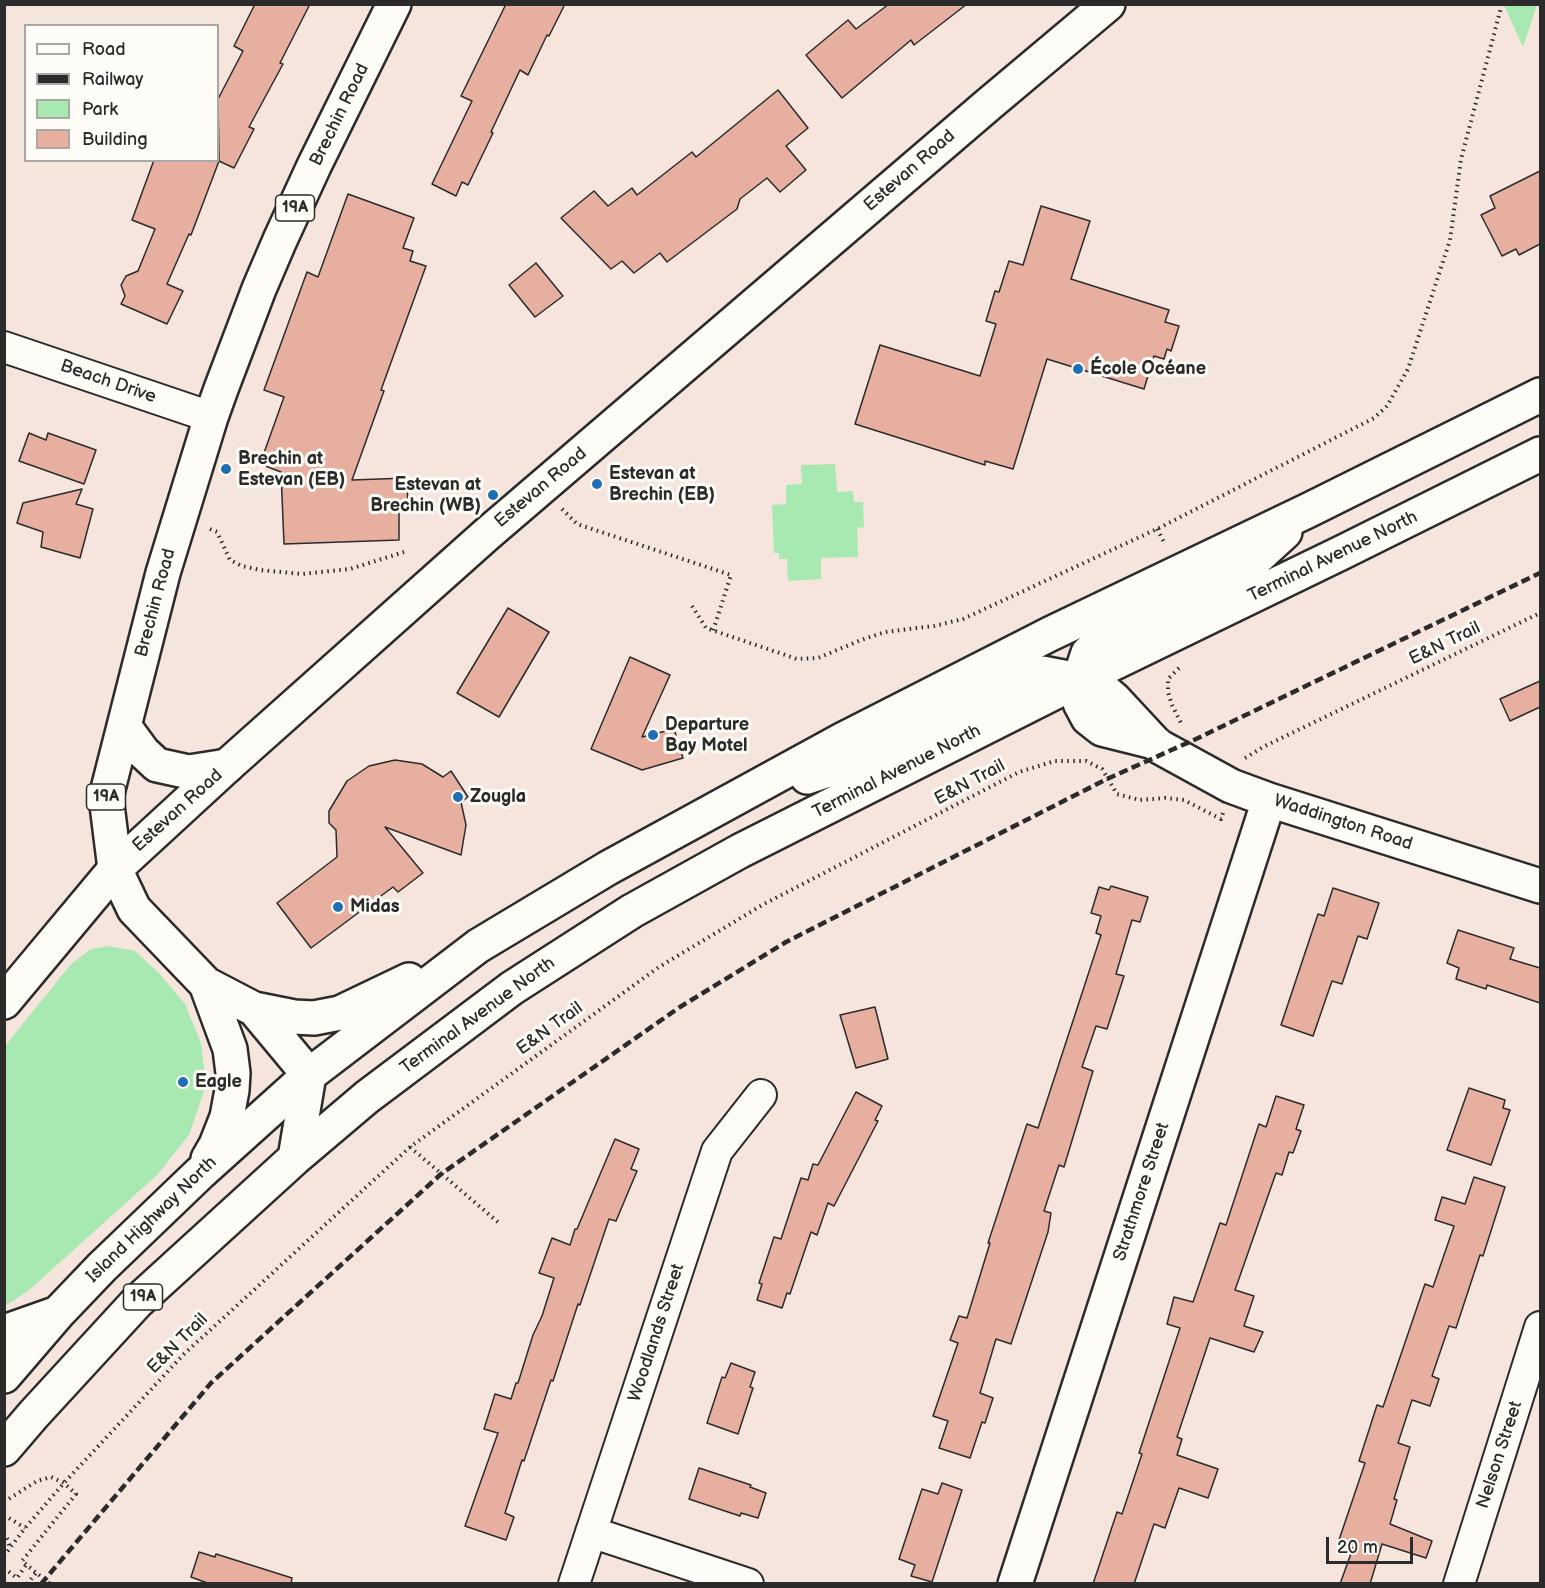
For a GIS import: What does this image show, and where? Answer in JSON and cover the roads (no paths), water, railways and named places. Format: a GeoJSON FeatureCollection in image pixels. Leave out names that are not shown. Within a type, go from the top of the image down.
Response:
{"type":"FeatureCollection","features":[{"type":"Feature","properties":{"kind":"main road","name":"Brechin Road"},"geometry":{"type":"LineString","coordinates":[[309,1075],[254,1009],[206,984],[134,909],[115,869],[106,797],[163,573],[211,417],[280,240],[394,4]]}},
{"type":"Feature","properties":{"kind":"main road","name":"Estevan Road"},"geometry":{"type":"LineString","coordinates":[[4,1002],[115,869],[227,766],[486,535],[1108,4]]}},
{"type":"Feature","properties":{"kind":"main road"},"geometry":{"type":"LineString","coordinates":[[254,1009],[294,1017],[314,1018],[340,1013],[478,946],[608,868],[852,735],[1050,634],[1309,510],[1540,395]]}},
{"type":"Feature","properties":{"kind":"main road","name":"Terminal Avenue North"},"geometry":{"type":"LineString","coordinates":[[295,1158],[367,1097],[512,988],[632,911],[740,851],[1079,680],[1540,454]]}},
{"type":"Feature","properties":{"kind":"main road"},"geometry":{"type":"LineString","coordinates":[[1079,680],[1088,652],[1114,630],[1249,565],[1309,510]]}},
{"type":"Feature","properties":{"kind":"main road","name":"Waddington Road"},"geometry":{"type":"LineString","coordinates":[[714,809],[852,762],[1011,684],[1042,673],[1079,680],[1100,687],[1154,742],[1168,752],[1232,786],[1269,800],[1540,886]]}},
{"type":"Feature","properties":{"kind":"main road"},"geometry":{"type":"LineString","coordinates":[[124,726],[143,752],[157,765],[189,772],[227,766]]}},
{"type":"Feature","properties":{"kind":"main road","name":"Strathmore Street"},"geometry":{"type":"LineString","coordinates":[[1015,1584],[1269,800]]}},
{"type":"Feature","properties":{"kind":"main road"},"geometry":{"type":"LineString","coordinates":[[295,1158],[309,1075],[478,946]]}},
{"type":"Feature","properties":{"kind":"main road"},"geometry":{"type":"LineString","coordinates":[[200,1173],[216,1145],[227,1117],[232,1089],[230,1049],[206,984]]}},
{"type":"Feature","properties":{"kind":"main road","name":"Island Highway North"},"geometry":{"type":"LineString","coordinates":[[4,1376],[59,1312],[102,1267],[200,1173],[309,1075]]}},
{"type":"Feature","properties":{"kind":"main road","name":"19A"},"geometry":{"type":"LineString","coordinates":[[4,1449],[137,1302],[295,1158]]}},
{"type":"Feature","properties":{"kind":"main road"},"geometry":{"type":"LineString","coordinates":[[4,1332],[59,1312]]}},
{"type":"Feature","properties":{"kind":"street","name":"Beach Drive"},"geometry":{"type":"LineString","coordinates":[[4,346],[211,417]]}},
{"type":"Feature","properties":{"kind":"street","name":"Woodlands Street"},"geometry":{"type":"LineString","coordinates":[[574,1584],[717,1151],[761,1095]]}},
{"type":"Feature","properties":{"kind":"street","name":"Nelson Street"},"geometry":{"type":"LineString","coordinates":[[1458,1584],[1540,1327]]}},
{"type":"Feature","properties":{"kind":"street"},"geometry":{"type":"LineString","coordinates":[[591,1532],[748,1584]]}},
{"type":"Feature","properties":{"kind":"railway"},"geometry":{"type":"LineString","coordinates":[[41,1584],[211,1383],[441,1174],[680,1007],[786,942],[1107,779],[1196,739],[1540,573]]}},
{"type":"Feature","properties":{"kind":"place","name":"École Océane"},"geometry":{"type":"Point","coordinates":[1078,369]}},
{"type":"Feature","properties":{"kind":"place","name":"Brechin at Estevan (EB)"},"geometry":{"type":"Point","coordinates":[226,469]}},
{"type":"Feature","properties":{"kind":"place","name":"Estevan at Brechin (EB)"},"geometry":{"type":"Point","coordinates":[597,484]}},
{"type":"Feature","properties":{"kind":"place","name":"Estevan at Brechin (WB)"},"geometry":{"type":"Point","coordinates":[493,495]}},
{"type":"Feature","properties":{"kind":"place","name":"Departure Bay Motel"},"geometry":{"type":"Point","coordinates":[653,735]}},
{"type":"Feature","properties":{"kind":"place","name":"Zougla"},"geometry":{"type":"Point","coordinates":[458,797]}},
{"type":"Feature","properties":{"kind":"place","name":"Midas"},"geometry":{"type":"Point","coordinates":[338,907]}},
{"type":"Feature","properties":{"kind":"place","name":"Eagle"},"geometry":{"type":"Point","coordinates":[183,1082]}}]}
